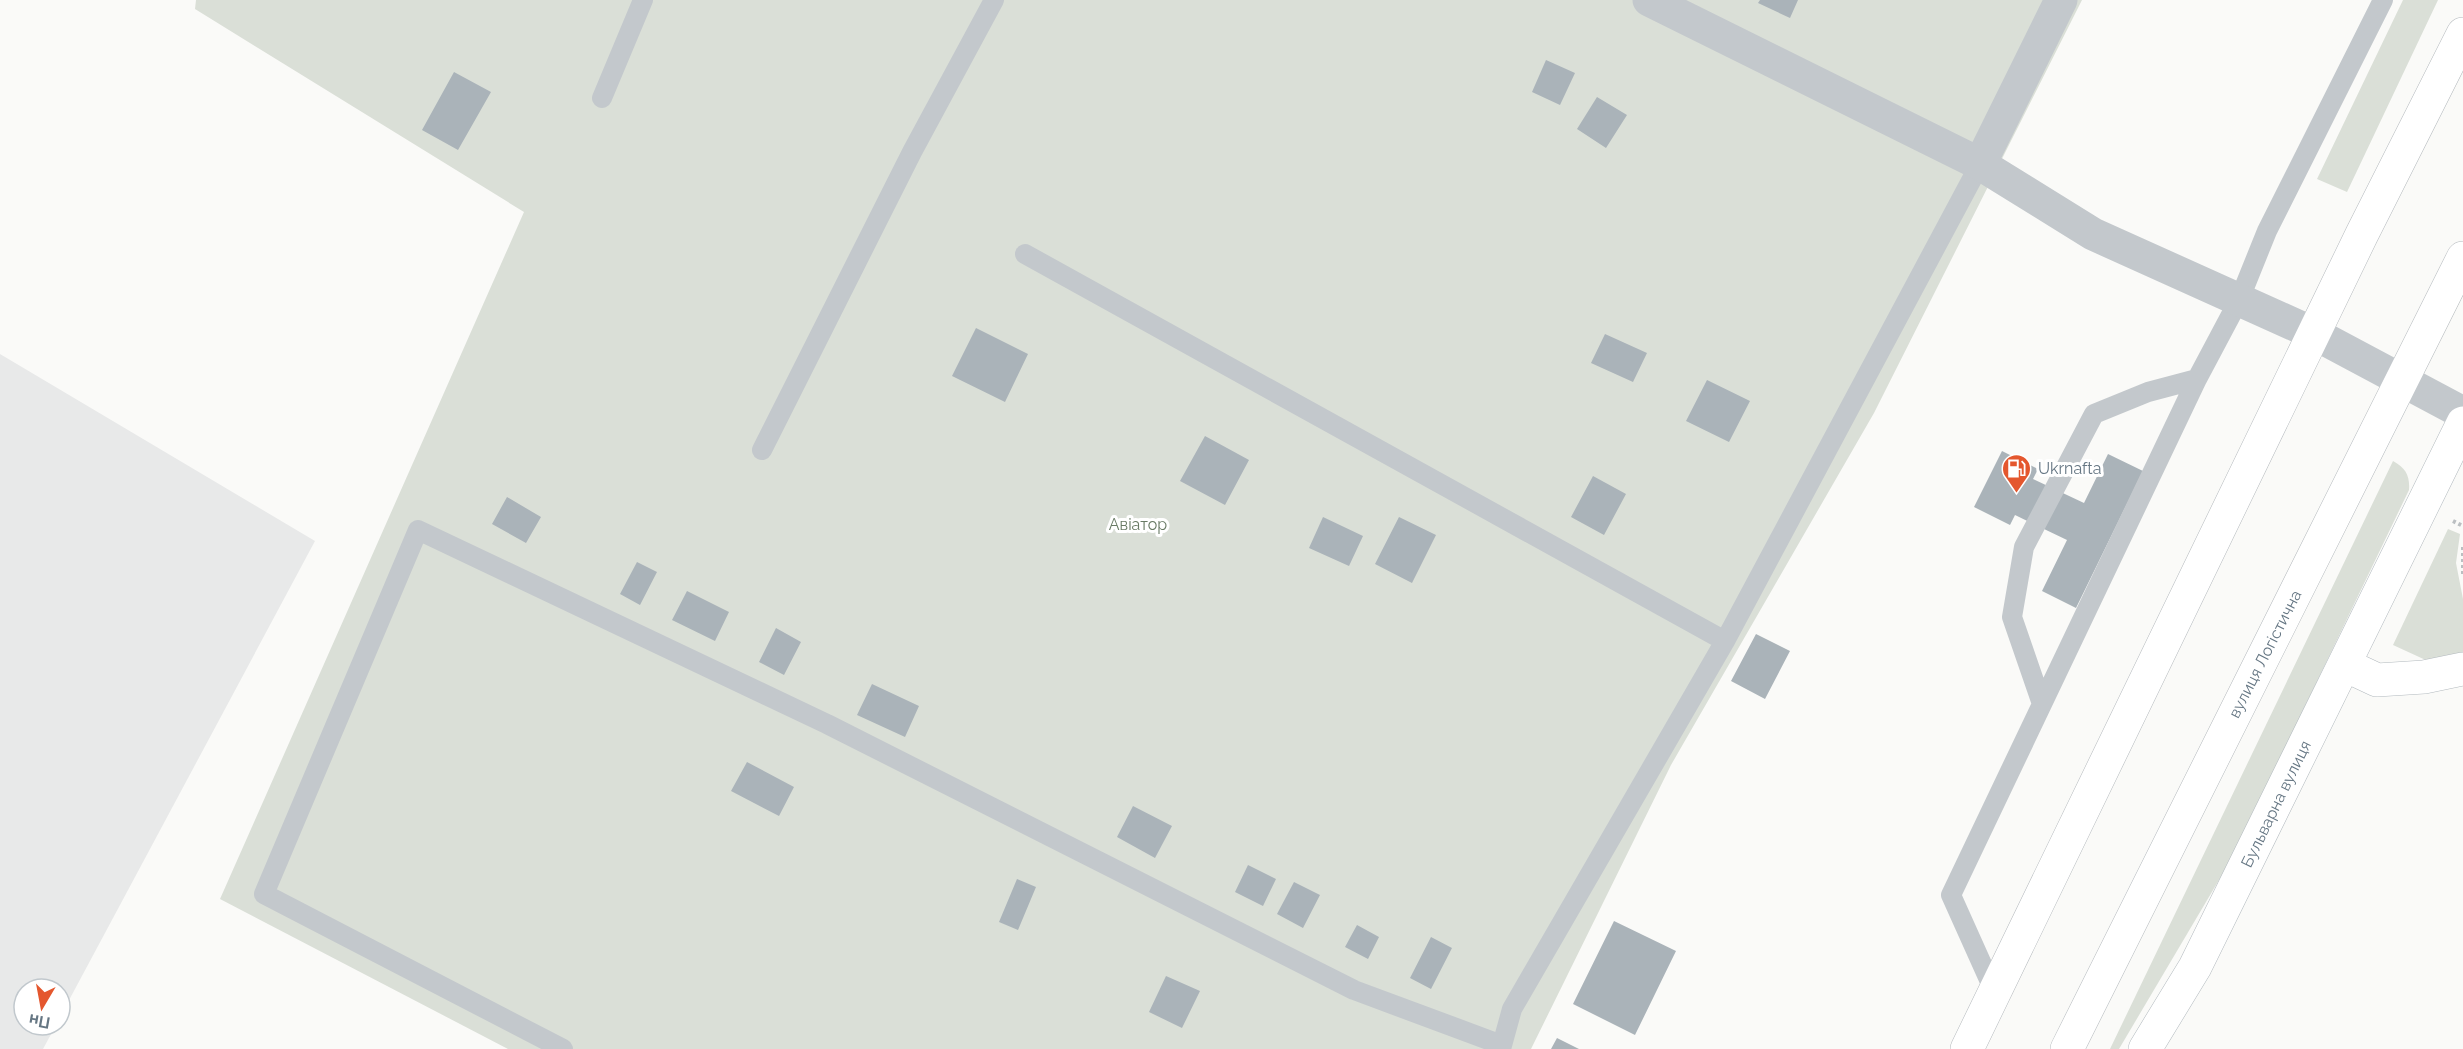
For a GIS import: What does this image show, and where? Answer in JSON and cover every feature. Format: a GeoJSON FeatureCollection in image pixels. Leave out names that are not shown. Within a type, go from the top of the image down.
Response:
{"type":"FeatureCollection","features":[{"type":"Feature","properties":{"kind":"main road"},"geometry":{"type":"LineString","coordinates":[[1967,1049],[2314,334],[2463,34]]}},
{"type":"Feature","properties":{"kind":"main road","name":"вулиця Логістична"},"geometry":{"type":"LineString","coordinates":[[2067,1049],[2463,258]]}},
{"type":"Feature","properties":{"kind":"main road","name":"Бульварна вулиця"},"geometry":{"type":"LineString","coordinates":[[2145,1049],[2195,967],[2463,423]]}},
{"type":"Feature","properties":{"kind":"main road"},"geometry":{"type":"LineString","coordinates":[[2345,664],[2377,680],[2424,677],[2463,669]]}},
{"type":"Feature","properties":{"kind":"street"},"geometry":{"type":"LineString","coordinates":[[1649,0],[1980,164],[2093,234],[2241,298],[2463,413]]}},
{"type":"Feature","properties":{"kind":"street"},"geometry":{"type":"LineString","coordinates":[[1980,164],[2061,0]]}},
{"type":"Feature","properties":{"kind":"lane"},"geometry":{"type":"LineString","coordinates":[[603,98],[643,0]]}},
{"type":"Feature","properties":{"kind":"lane"},"geometry":{"type":"LineString","coordinates":[[762,450],[912,152],[994,0]]}},
{"type":"Feature","properties":{"kind":"lane"},"geometry":{"type":"LineString","coordinates":[[1995,993],[1951,895],[2197,379],[2241,298],[2267,231],[2383,0]]}},
{"type":"Feature","properties":{"kind":"lane"},"geometry":{"type":"LineString","coordinates":[[563,1049],[264,894],[418,530],[827,724],[1354,990],[1501,1047],[1512,1009],[1725,641],[1980,164]]}},
{"type":"Feature","properties":{"kind":"lane"},"geometry":{"type":"LineString","coordinates":[[1025,254],[1725,641]]}},
{"type":"Feature","properties":{"kind":"lane"},"geometry":{"type":"LineString","coordinates":[[2042,704],[2012,617],[2024,547],[2094,414],[2148,392],[2197,379]]}},
{"type":"Feature","properties":{"kind":"path"},"geometry":{"type":"LineString","coordinates":[[2463,547],[2463,575]]}},
{"type":"Feature","properties":{"kind":"shaded area"},"geometry":{"type":"Polygon","coordinates":[[[0,354],[315,541],[72,995],[72,977],[12,977],[12,1037],[50,1037],[43,1049],[0,1049],[0,354]]]}},
{"type":"Feature","properties":{"kind":"green space","name":"Авіатор"},"geometry":{"type":"Polygon","coordinates":[[[196,0],[2082,0],[1874,413],[1671,765],[1531,1049],[508,1049],[220,899],[524,212],[195,9],[196,0]]]}},
{"type":"Feature","properties":{"kind":"green space"},"geometry":{"type":"Polygon","coordinates":[[[2403,0],[2438,0],[2347,192],[2317,179],[2403,0]]]}},
{"type":"Feature","properties":{"kind":"green space"},"geometry":{"type":"Polygon","coordinates":[[[2393,461],[2406,473],[2409,490],[2232,858],[2119,1049],[2110,1049],[2393,461]]]}},
{"type":"Feature","properties":{"kind":"green space"},"geometry":{"type":"Polygon","coordinates":[[[2448,529],[2460,534],[2456,563],[2463,599],[2463,656],[2430,662],[2393,645],[2448,529]]]}},
{"type":"Feature","properties":{"kind":"building"},"geometry":{"type":"Polygon","coordinates":[[[1760,0],[1798,0],[1790,18],[1758,3],[1760,0]]]}},
{"type":"Feature","properties":{"kind":"building"},"geometry":{"type":"Polygon","coordinates":[[[1546,60],[1575,73],[1560,105],[1532,92],[1546,60]]]}},
{"type":"Feature","properties":{"kind":"building"},"geometry":{"type":"Polygon","coordinates":[[[454,72],[491,92],[458,150],[422,130],[454,72]]]}},
{"type":"Feature","properties":{"kind":"building"},"geometry":{"type":"Polygon","coordinates":[[[1597,97],[1627,115],[1606,148],[1577,129],[1597,97]]]}},
{"type":"Feature","properties":{"kind":"building"},"geometry":{"type":"Polygon","coordinates":[[[976,328],[1028,354],[1005,402],[952,376],[976,328]]]}},
{"type":"Feature","properties":{"kind":"building"},"geometry":{"type":"Polygon","coordinates":[[[1605,334],[1647,353],[1633,382],[1591,363],[1605,334]]]}},
{"type":"Feature","properties":{"kind":"building"},"geometry":{"type":"Polygon","coordinates":[[[1707,380],[1750,401],[1729,442],[1686,421],[1707,380]]]}},
{"type":"Feature","properties":{"kind":"building"},"geometry":{"type":"Polygon","coordinates":[[[1205,436],[1249,460],[1225,505],[1180,481],[1205,436]]]}},
{"type":"Feature","properties":{"kind":"building"},"geometry":{"type":"Polygon","coordinates":[[[2002,451],[2038,469],[2033,479],[2084,503],[2108,454],[2143,471],[2076,608],[2042,591],[2067,540],[2015,515],[2010,525],[1974,507],[2002,451]]]}},
{"type":"Feature","properties":{"kind":"building"},"geometry":{"type":"Polygon","coordinates":[[[1593,476],[1626,494],[1604,535],[1571,517],[1593,476]]]}},
{"type":"Feature","properties":{"kind":"building"},"geometry":{"type":"Polygon","coordinates":[[[507,497],[541,517],[526,543],[492,524],[507,497]]]}},
{"type":"Feature","properties":{"kind":"building"},"geometry":{"type":"Polygon","coordinates":[[[1323,517],[1363,536],[1349,566],[1309,548],[1323,517]]]}},
{"type":"Feature","properties":{"kind":"building"},"geometry":{"type":"Polygon","coordinates":[[[1399,517],[1436,535],[1412,583],[1375,564],[1399,517]]]}},
{"type":"Feature","properties":{"kind":"building"},"geometry":{"type":"Polygon","coordinates":[[[637,562],[657,572],[640,605],[620,594],[637,562]]]}},
{"type":"Feature","properties":{"kind":"building"},"geometry":{"type":"Polygon","coordinates":[[[687,591],[729,612],[715,641],[672,620],[687,591]]]}},
{"type":"Feature","properties":{"kind":"building"},"geometry":{"type":"Polygon","coordinates":[[[776,628],[801,642],[784,675],[759,662],[776,628]]]}},
{"type":"Feature","properties":{"kind":"building"},"geometry":{"type":"Polygon","coordinates":[[[1756,634],[1790,651],[1765,699],[1731,681],[1756,634]]]}},
{"type":"Feature","properties":{"kind":"building"},"geometry":{"type":"Polygon","coordinates":[[[872,684],[919,706],[905,737],[857,715],[872,684]]]}},
{"type":"Feature","properties":{"kind":"building"},"geometry":{"type":"Polygon","coordinates":[[[747,762],[794,787],[779,816],[731,791],[747,762]]]}},
{"type":"Feature","properties":{"kind":"building"},"geometry":{"type":"Polygon","coordinates":[[[1133,806],[1172,826],[1155,858],[1117,837],[1133,806]]]}},
{"type":"Feature","properties":{"kind":"building"},"geometry":{"type":"Polygon","coordinates":[[[1248,865],[1276,879],[1263,906],[1235,892],[1248,865]]]}},
{"type":"Feature","properties":{"kind":"building"},"geometry":{"type":"Polygon","coordinates":[[[1017,879],[1036,887],[1018,930],[999,922],[1017,879]]]}},
{"type":"Feature","properties":{"kind":"building"},"geometry":{"type":"Polygon","coordinates":[[[1294,882],[1320,895],[1303,928],[1277,914],[1294,882]]]}},
{"type":"Feature","properties":{"kind":"building"},"geometry":{"type":"Polygon","coordinates":[[[1614,921],[1676,951],[1635,1035],[1573,1004],[1614,921]]]}},
{"type":"Feature","properties":{"kind":"building"},"geometry":{"type":"Polygon","coordinates":[[[1357,925],[1379,937],[1368,959],[1345,947],[1357,925]]]}},
{"type":"Feature","properties":{"kind":"building"},"geometry":{"type":"Polygon","coordinates":[[[1431,937],[1452,948],[1431,989],[1410,978],[1431,937]]]}},
{"type":"Feature","properties":{"kind":"building"},"geometry":{"type":"Polygon","coordinates":[[[1166,976],[1200,991],[1182,1028],[1149,1012],[1166,976]]]}},
{"type":"Feature","properties":{"kind":"building"},"geometry":{"type":"Polygon","coordinates":[[[1557,1038],[1579,1049],[1551,1049],[1557,1038]]]}},
{"type":"Feature","properties":{"kind":"place","name":"Ukrnafta"},"geometry":{"type":"Point","coordinates":[2017,494]}}]}
